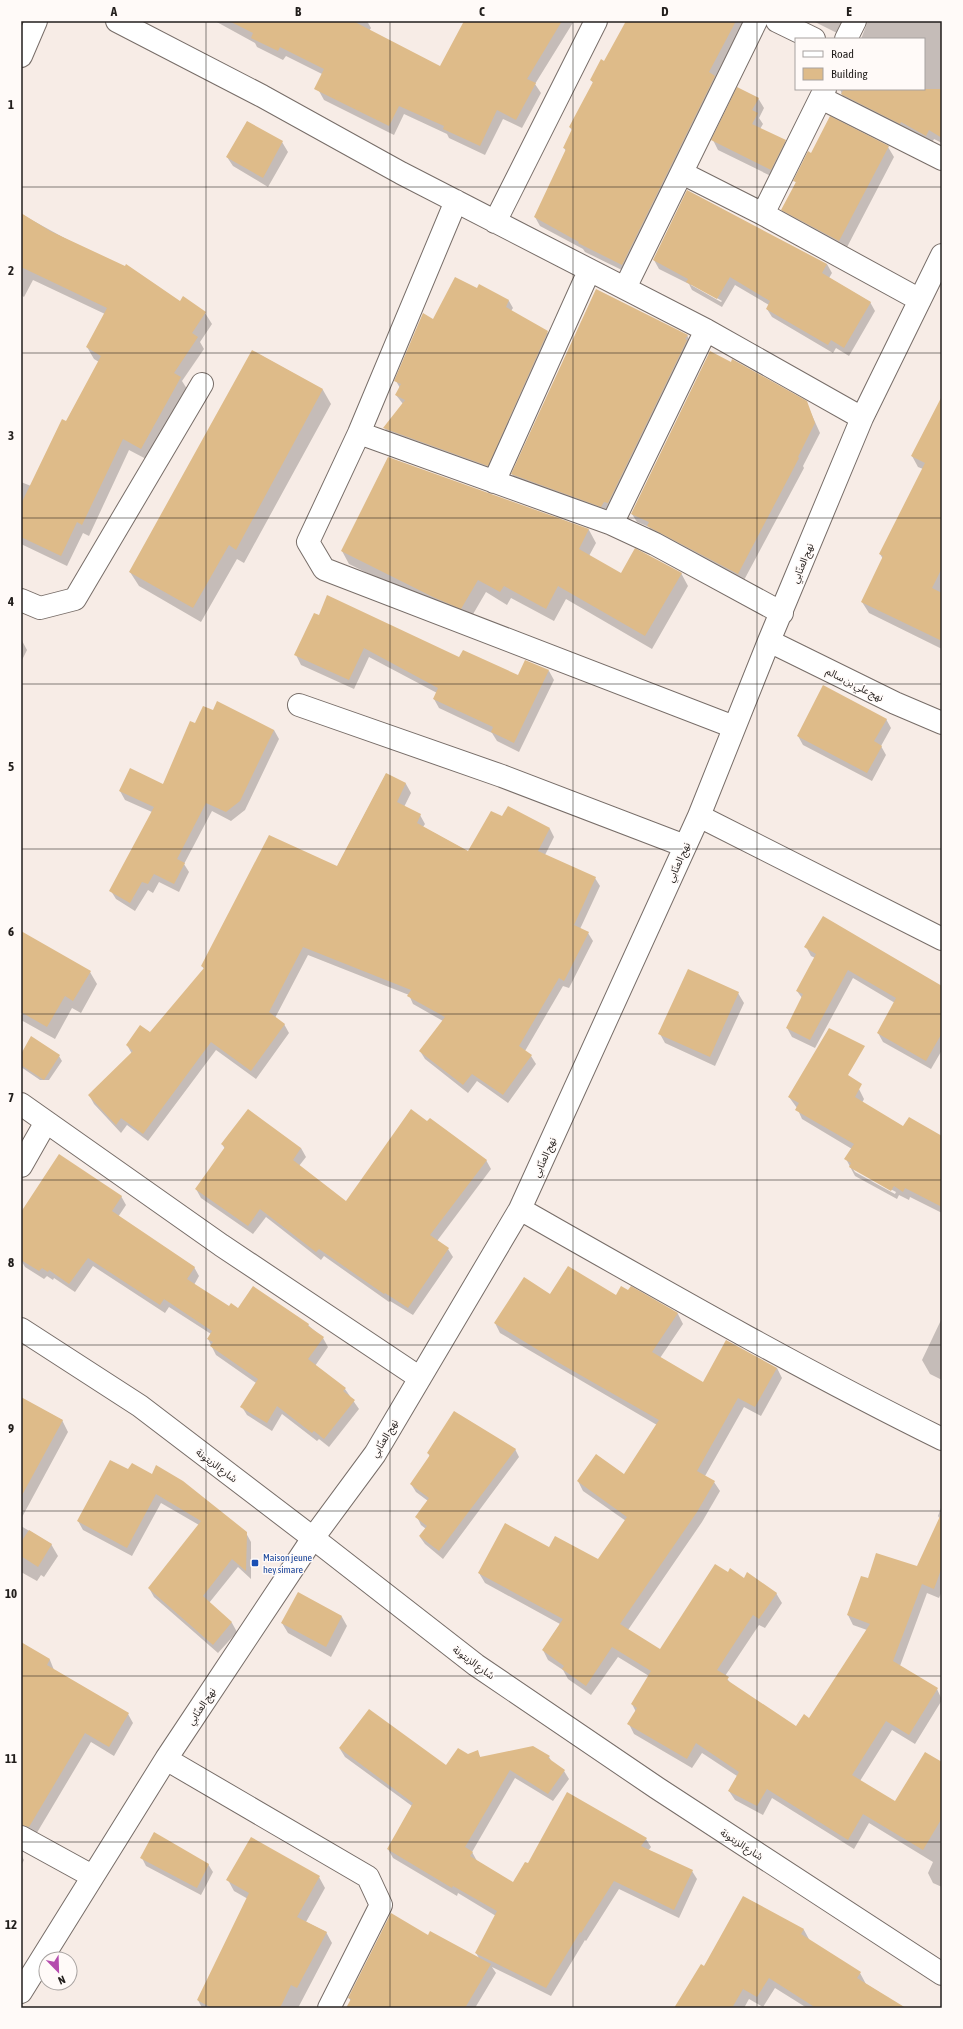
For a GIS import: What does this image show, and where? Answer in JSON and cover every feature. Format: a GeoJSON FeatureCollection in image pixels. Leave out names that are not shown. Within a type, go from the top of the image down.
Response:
{"type":"FeatureCollection","features":[{"type":"Feature","properties":{"kind":"street"},"geometry":{"type":"LineString","coordinates":[[21,56],[36,21]]}},
{"type":"Feature","properties":{"kind":"street"},"geometry":{"type":"LineString","coordinates":[[117,21],[262,96],[456,202],[706,330],[862,418]]}},
{"type":"Feature","properties":{"kind":"street"},"geometry":{"type":"LineString","coordinates":[[495,222],[596,21]]}},
{"type":"Feature","properties":{"kind":"street"},"geometry":{"type":"LineString","coordinates":[[625,288],[756,21]]}},
{"type":"Feature","properties":{"kind":"street"},"geometry":{"type":"LineString","coordinates":[[777,21],[812,38]]}},
{"type":"Feature","properties":{"kind":"street"},"geometry":{"type":"LineString","coordinates":[[846,38],[855,21]]}},
{"type":"Feature","properties":{"kind":"street"},"geometry":{"type":"LineString","coordinates":[[762,214],[823,93],[942,159]]}},
{"type":"Feature","properties":{"kind":"street"},"geometry":{"type":"LineString","coordinates":[[682,173],[762,214],[920,300]]}},
{"type":"Feature","properties":{"kind":"street"},"geometry":{"type":"LineString","coordinates":[[456,202],[359,433],[308,542],[324,568],[734,727]]}},
{"type":"Feature","properties":{"kind":"street","name":"نهج العنّابي"},"geometry":{"type":"LineString","coordinates":[[21,1992],[166,1759],[313,1538],[375,1454],[520,1209],[699,816],[769,641],[782,613],[862,418],[942,255]]}},
{"type":"Feature","properties":{"kind":"street"},"geometry":{"type":"LineString","coordinates":[[494,482],[589,271]]}},
{"type":"Feature","properties":{"kind":"street"},"geometry":{"type":"LineString","coordinates":[[612,524],[706,330]]}},
{"type":"Feature","properties":{"kind":"street"},"geometry":{"type":"LineString","coordinates":[[21,600],[40,608],[75,599],[202,384]]}},
{"type":"Feature","properties":{"kind":"street"},"geometry":{"type":"LineString","coordinates":[[359,433],[612,524],[655,544],[782,613]]}},
{"type":"Feature","properties":{"kind":"street","name":"نهج علي بن سالم"},"geometry":{"type":"LineString","coordinates":[[769,641],[895,703],[942,723]]}},
{"type":"Feature","properties":{"kind":"street"},"geometry":{"type":"LineString","coordinates":[[299,704],[502,776],[685,846]]}},
{"type":"Feature","properties":{"kind":"street"},"geometry":{"type":"LineString","coordinates":[[699,816],[942,939]]}},
{"type":"Feature","properties":{"kind":"street"},"geometry":{"type":"LineString","coordinates":[[21,1104],[222,1245],[420,1378]]}},
{"type":"Feature","properties":{"kind":"street"},"geometry":{"type":"LineString","coordinates":[[21,1166],[46,1122]]}},
{"type":"Feature","properties":{"kind":"street"},"geometry":{"type":"LineString","coordinates":[[520,1209],[858,1398],[942,1440]]}},
{"type":"Feature","properties":{"kind":"street","name":"شارع الزيتونة"},"geometry":{"type":"LineString","coordinates":[[21,1329],[140,1406],[476,1665],[657,1788],[942,1974]]}},
{"type":"Feature","properties":{"kind":"street"},"geometry":{"type":"LineString","coordinates":[[166,1759],[368,1877],[382,1904],[329,2008]]}},
{"type":"Feature","properties":{"kind":"street"},"geometry":{"type":"LineString","coordinates":[[21,1837],[92,1876]]}},
{"type":"Feature","properties":{"kind":"building"},"geometry":{"type":"Polygon","coordinates":[[[229,21],[353,21],[440,66],[464,21],[562,21],[527,79],[536,83],[516,120],[497,110],[480,146],[443,129],[444,126],[399,106],[389,126],[314,89],[324,69],[280,47],[278,51],[251,38],[253,33],[229,21]]]}},
{"type":"Feature","properties":{"kind":"building"},"geometry":{"type":"Polygon","coordinates":[[[626,21],[736,21],[709,72],[715,76],[622,265],[578,243],[579,242],[534,217],[566,149],[563,148],[572,129],[569,127],[593,82],[590,80],[601,59],[604,61],[626,21]]]}},
{"type":"Feature","properties":{"kind":"building"},"geometry":{"type":"Polygon","coordinates":[[[737,87],[759,98],[752,110],[758,113],[752,124],[786,140],[771,170],[711,140],[737,87]]]}},
{"type":"Feature","properties":{"kind":"building"},"geometry":{"type":"Polygon","coordinates":[[[942,89],[942,138],[929,130],[926,136],[901,122],[900,124],[841,94],[843,90],[942,89]]]}},
{"type":"Feature","properties":{"kind":"building"},"geometry":{"type":"Polygon","coordinates":[[[830,116],[889,146],[839,241],[781,210],[796,182],[793,181],[808,151],[811,153],[830,116]]]}},
{"type":"Feature","properties":{"kind":"building"},"geometry":{"type":"Polygon","coordinates":[[[247,121],[283,141],[263,178],[226,157],[247,121]]]}},
{"type":"Feature","properties":{"kind":"building"},"geometry":{"type":"Polygon","coordinates":[[[687,190],[827,264],[822,273],[871,302],[844,348],[831,340],[828,345],[766,309],[770,301],[730,277],[717,299],[686,282],[688,279],[653,260],[687,190]]]}},
{"type":"Feature","properties":{"kind":"building"},"geometry":{"type":"Polygon","coordinates":[[[21,213],[50,231],[125,266],[126,264],[180,301],[183,296],[206,312],[192,333],[198,337],[174,373],[181,377],[141,449],[123,439],[82,525],[77,522],[61,556],[21,537],[21,504],[62,419],[66,421],[101,356],[86,347],[107,308],[21,267],[21,213]]]}},
{"type":"Feature","properties":{"kind":"building"},"geometry":{"type":"Polygon","coordinates":[[[455,277],[477,288],[479,284],[509,300],[506,307],[548,331],[488,466],[383,428],[405,400],[395,395],[401,384],[394,381],[423,313],[433,319],[455,277]]]}},
{"type":"Feature","properties":{"kind":"building"},"geometry":{"type":"Polygon","coordinates":[[[596,289],[688,335],[685,339],[687,340],[608,503],[604,502],[601,507],[511,474],[596,289]]]}},
{"type":"Feature","properties":{"kind":"building"},"geometry":{"type":"Polygon","coordinates":[[[252,350],[323,389],[236,550],[229,545],[193,608],[129,572],[252,350]]]}},
{"type":"Feature","properties":{"kind":"building"},"geometry":{"type":"Polygon","coordinates":[[[710,351],[731,362],[732,359],[807,401],[815,423],[798,457],[799,458],[738,574],[647,526],[649,522],[631,514],[710,351]]]}},
{"type":"Feature","properties":{"kind":"building"},"geometry":{"type":"Polygon","coordinates":[[[942,396],[942,568],[932,588],[942,593],[942,641],[861,602],[883,556],[879,554],[925,463],[911,456],[942,396]]]}},
{"type":"Feature","properties":{"kind":"building"},"geometry":{"type":"Polygon","coordinates":[[[388,457],[589,529],[579,549],[621,573],[635,548],[682,573],[645,636],[558,586],[546,609],[504,586],[500,592],[478,580],[461,609],[433,597],[341,551],[388,457]]]}},
{"type":"Feature","properties":{"kind":"building"},"geometry":{"type":"Polygon","coordinates":[[[327,595],[459,657],[463,650],[518,675],[525,660],[549,670],[514,743],[491,732],[493,727],[433,699],[438,688],[364,648],[349,680],[294,655],[314,613],[319,615],[327,595]]]}},
{"type":"Feature","properties":{"kind":"building"},"geometry":{"type":"Polygon","coordinates":[[[823,685],[887,719],[874,741],[882,746],[867,773],[797,736],[823,685]]]}},
{"type":"Feature","properties":{"kind":"building"},"geometry":{"type":"Polygon","coordinates":[[[217,701],[274,730],[240,801],[226,812],[206,803],[177,859],[185,863],[174,884],[154,874],[148,884],[142,882],[130,903],[109,891],[154,807],[119,791],[130,768],[163,784],[190,721],[195,723],[203,706],[213,710],[217,701]]]}},
{"type":"Feature","properties":{"kind":"building"},"geometry":{"type":"Polygon","coordinates":[[[386,773],[406,783],[397,802],[421,814],[417,823],[468,851],[491,811],[502,816],[508,806],[550,828],[538,851],[596,877],[574,925],[589,932],[564,981],[559,978],[519,1046],[532,1055],[503,1095],[472,1074],[463,1085],[419,1051],[445,1017],[407,996],[411,990],[303,947],[269,1012],[285,1024],[251,1071],[211,1042],[143,1134],[121,1118],[116,1125],[88,1095],[133,1051],[126,1045],[140,1025],[150,1032],[204,968],[201,966],[269,835],[337,866],[386,773]]]}},
{"type":"Feature","properties":{"kind":"building"},"geometry":{"type":"Polygon","coordinates":[[[823,916],[942,986],[942,1033],[926,1061],[877,1033],[896,998],[848,970],[810,1040],[786,1028],[803,994],[796,991],[816,954],[804,947],[823,916]]]}},
{"type":"Feature","properties":{"kind":"building"},"geometry":{"type":"Polygon","coordinates":[[[21,931],[91,971],[73,1001],[65,996],[47,1027],[21,1012],[21,931]]]}},
{"type":"Feature","properties":{"kind":"building"},"geometry":{"type":"Polygon","coordinates":[[[688,969],[739,992],[710,1057],[658,1034],[688,969]]]}},
{"type":"Feature","properties":{"kind":"building"},"geometry":{"type":"Polygon","coordinates":[[[829,1028],[865,1046],[848,1075],[862,1084],[855,1097],[903,1126],[909,1117],[942,1136],[942,1207],[905,1188],[903,1192],[894,1186],[891,1191],[849,1167],[851,1163],[844,1159],[854,1144],[795,1110],[799,1103],[788,1097],[829,1028]]]}},
{"type":"Feature","properties":{"kind":"building"},"geometry":{"type":"Polygon","coordinates":[[[31,1036],[60,1055],[44,1080],[21,1065],[21,1054],[31,1036]]]}},
{"type":"Feature","properties":{"kind":"building"},"geometry":{"type":"Polygon","coordinates":[[[248,1109],[301,1148],[293,1160],[346,1201],[411,1109],[427,1121],[430,1118],[487,1160],[430,1235],[449,1248],[408,1308],[385,1293],[384,1294],[319,1249],[316,1252],[260,1209],[248,1226],[195,1189],[225,1147],[221,1144],[248,1109]]]}},
{"type":"Feature","properties":{"kind":"building"},"geometry":{"type":"Polygon","coordinates":[[[59,1154],[122,1196],[112,1211],[195,1267],[187,1279],[229,1306],[231,1303],[238,1308],[253,1286],[309,1324],[308,1326],[324,1337],[308,1359],[346,1388],[343,1391],[355,1400],[324,1439],[314,1431],[312,1433],[277,1406],[267,1423],[240,1407],[258,1379],[210,1346],[213,1342],[207,1339],[212,1331],[164,1299],[160,1305],[88,1258],[69,1284],[49,1270],[48,1272],[42,1268],[39,1271],[21,1260],[21,1212],[59,1154]]]}},
{"type":"Feature","properties":{"kind":"building"},"geometry":{"type":"Polygon","coordinates":[[[568,1266],[616,1295],[621,1286],[628,1290],[631,1286],[678,1313],[652,1352],[703,1382],[726,1340],[777,1368],[755,1407],[738,1398],[697,1471],[715,1481],[697,1512],[620,1624],[660,1649],[715,1564],[728,1572],[730,1568],[744,1578],[747,1572],[777,1593],[759,1619],[753,1615],[717,1670],[729,1677],[727,1680],[796,1726],[804,1714],[809,1718],[870,1624],[847,1615],[861,1576],[868,1578],[876,1553],[917,1566],[942,1512],[942,1567],[934,1589],[922,1584],[893,1661],[938,1688],[909,1735],[886,1721],[852,1775],[895,1801],[925,1752],[942,1762],[942,1818],[923,1850],[863,1814],[848,1840],[767,1789],[757,1806],[728,1791],[739,1772],[696,1743],[687,1759],[627,1724],[637,1708],[631,1704],[651,1671],[612,1647],[586,1686],[562,1669],[564,1666],[542,1650],[563,1619],[478,1573],[505,1523],[549,1547],[555,1536],[598,1559],[627,1517],[577,1481],[596,1454],[624,1474],[659,1420],[561,1364],[494,1323],[524,1277],[550,1294],[568,1266]]]}},
{"type":"Feature","properties":{"kind":"building"},"geometry":{"type":"Polygon","coordinates":[[[21,1397],[63,1420],[21,1497],[21,1397]]]}},
{"type":"Feature","properties":{"kind":"building"},"geometry":{"type":"Polygon","coordinates":[[[454,1411],[516,1449],[439,1551],[419,1536],[427,1526],[415,1517],[429,1498],[410,1484],[430,1455],[427,1453],[454,1411]]]}},
{"type":"Feature","properties":{"kind":"building"},"geometry":{"type":"Polygon","coordinates":[[[110,1460],[128,1469],[132,1463],[152,1474],[156,1465],[183,1481],[247,1532],[246,1571],[232,1559],[203,1596],[232,1622],[213,1645],[148,1588],[201,1521],[156,1494],[127,1548],[77,1521],[110,1460]]]}},
{"type":"Feature","properties":{"kind":"building"},"geometry":{"type":"Polygon","coordinates":[[[29,1530],[52,1544],[38,1567],[21,1556],[21,1542],[29,1530]]]}},
{"type":"Feature","properties":{"kind":"building"},"geometry":{"type":"Polygon","coordinates":[[[298,1592],[342,1616],[326,1647],[281,1623],[298,1592]]]}},
{"type":"Feature","properties":{"kind":"building"},"geometry":{"type":"Polygon","coordinates":[[[21,1642],[50,1659],[47,1665],[129,1713],[109,1747],[85,1733],[29,1827],[21,1825],[21,1642]]]}},
{"type":"Feature","properties":{"kind":"building"},"geometry":{"type":"Polygon","coordinates":[[[369,1709],[446,1765],[458,1748],[468,1754],[478,1750],[480,1757],[533,1746],[550,1756],[548,1758],[565,1770],[548,1794],[510,1770],[465,1847],[473,1852],[470,1856],[513,1882],[525,1862],[528,1863],[567,1792],[647,1838],[641,1846],[693,1870],[674,1910],[614,1881],[581,1933],[580,1932],[546,1988],[475,1953],[497,1911],[453,1886],[452,1888],[387,1849],[413,1803],[339,1748],[369,1709]]]}},
{"type":"Feature","properties":{"kind":"building"},"geometry":{"type":"Polygon","coordinates":[[[154,1832],[209,1864],[197,1888],[140,1858],[154,1832]]]}},
{"type":"Feature","properties":{"kind":"building"},"geometry":{"type":"Polygon","coordinates":[[[251,1837],[320,1876],[297,1917],[327,1932],[297,1988],[291,1985],[280,2008],[212,2008],[197,2000],[249,1893],[226,1880],[251,1837]]]}},
{"type":"Feature","properties":{"kind":"building"},"geometry":{"type":"Polygon","coordinates":[[[743,1896],[804,1929],[801,1934],[861,1972],[857,1978],[906,2008],[816,2008],[769,1978],[757,1997],[743,1989],[732,2008],[674,2008],[701,1964],[704,1966],[743,1896]]]}},
{"type":"Feature","properties":{"kind":"building"},"geometry":{"type":"Polygon","coordinates":[[[391,1913],[428,1935],[430,1931],[491,1964],[465,2008],[346,2008],[351,1999],[348,1998],[391,1913]]]}},
{"type":"Feature","properties":{"kind":"place","name":"Maison jeune hey simare"},"geometry":{"type":"Point","coordinates":[255,1563]}}]}
